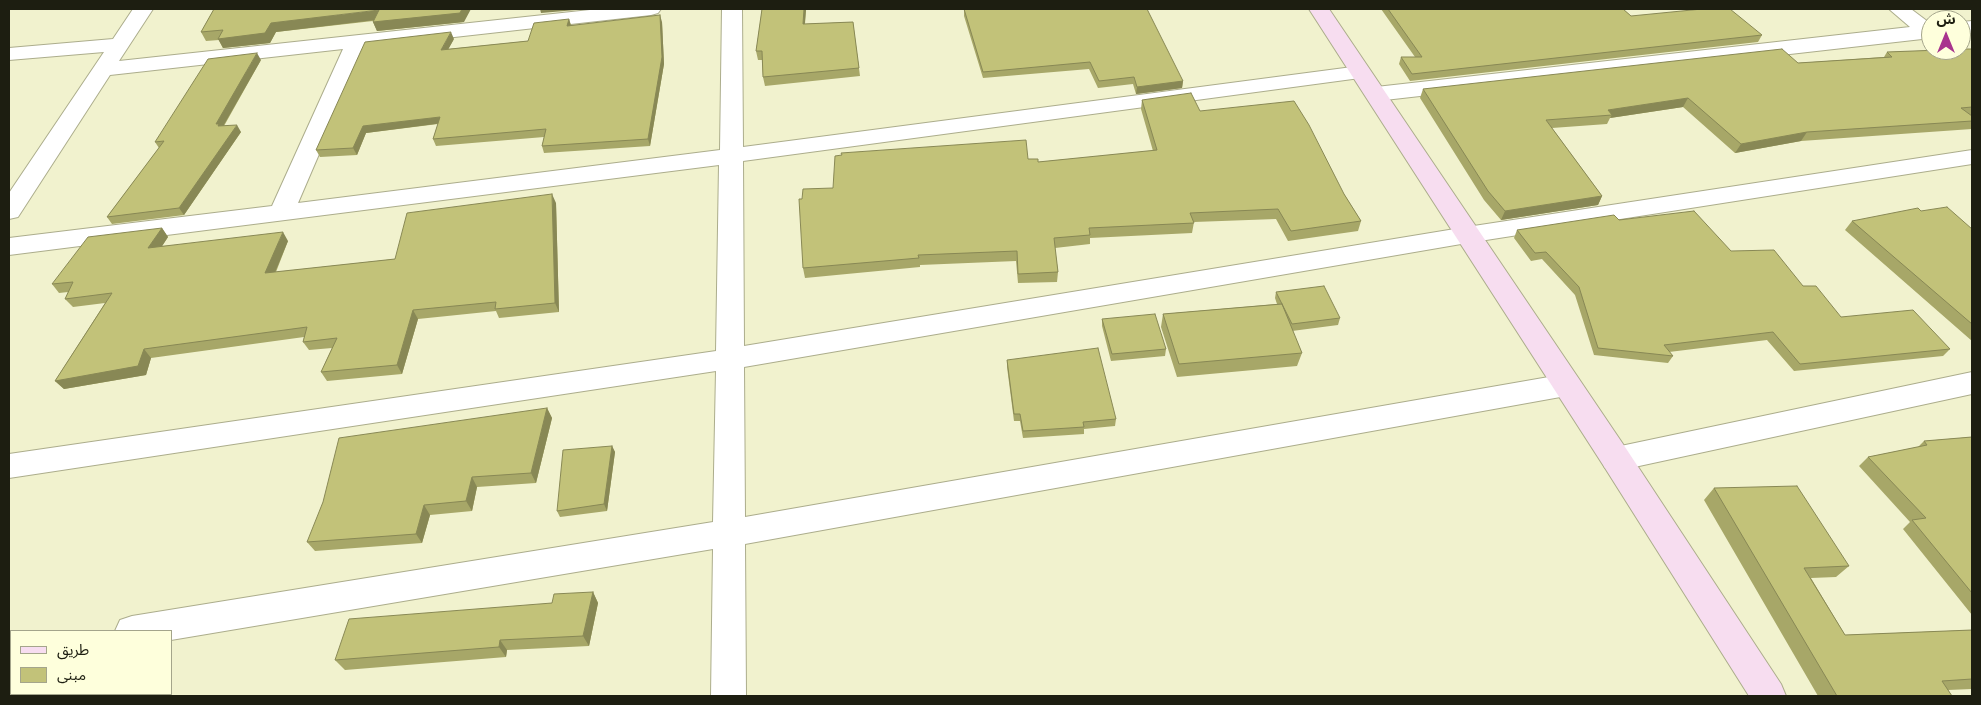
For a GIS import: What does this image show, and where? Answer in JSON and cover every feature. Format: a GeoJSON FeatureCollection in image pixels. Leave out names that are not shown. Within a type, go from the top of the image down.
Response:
{"type":"FeatureCollection","features":[{"type":"Feature","properties":{"kind":"street"},"geometry":{"type":"LineString","coordinates":[[10,209],[143,9]]}},
{"type":"Feature","properties":{"kind":"street"},"geometry":{"type":"LineString","coordinates":[[104,69],[357,41],[498,17],[651,9]]}},
{"type":"Feature","properties":{"kind":"street"},"geometry":{"type":"LineString","coordinates":[[728,696],[732,9]]}},
{"type":"Feature","properties":{"kind":"street"},"geometry":{"type":"LineString","coordinates":[[1319,9],[1616,459],[1769,696]]}},
{"type":"Feature","properties":{"kind":"street"},"geometry":{"type":"LineString","coordinates":[[1899,9],[1921,25]]}},
{"type":"Feature","properties":{"kind":"street"},"geometry":{"type":"LineString","coordinates":[[9,247],[730,156],[1368,83],[1921,33]]}},
{"type":"Feature","properties":{"kind":"street"},"geometry":{"type":"LineString","coordinates":[[282,213],[357,41]]}},
{"type":"Feature","properties":{"kind":"street"},"geometry":{"type":"LineString","coordinates":[[9,54],[119,45]]}},
{"type":"Feature","properties":{"kind":"street"},"geometry":{"type":"LineString","coordinates":[[9,466],[730,359],[1467,235],[1969,161]]}},
{"type":"Feature","properties":{"kind":"street"},"geometry":{"type":"LineString","coordinates":[[1616,459],[1972,383]]}},
{"type":"Feature","properties":{"kind":"street"},"geometry":{"type":"LineString","coordinates":[[138,630],[730,533],[1566,385]]}},
{"type":"Feature","properties":{"kind":"building"},"geometry":{"type":"Polygon","coordinates":[[[214,9],[462,9],[460,13],[373,22],[379,10],[271,23],[265,33],[218,39],[223,30],[201,32],[214,9]]]}},
{"type":"Feature","properties":{"kind":"building"},"geometry":{"type":"Polygon","coordinates":[[[762,9],[804,9],[803,24],[853,22],[859,68],[763,77],[762,51],[756,51],[762,9]]]}},
{"type":"Feature","properties":{"kind":"building"},"geometry":{"type":"Polygon","coordinates":[[[964,9],[1147,9],[1183,81],[1137,87],[1134,77],[1099,81],[1090,62],[983,72],[964,9]]]}},
{"type":"Feature","properties":{"kind":"building"},"geometry":{"type":"Polygon","coordinates":[[[1388,9],[1623,9],[1631,16],[1702,9],[1730,9],[1762,35],[1412,74],[1401,57],[1422,57],[1388,9]]]}},
{"type":"Feature","properties":{"kind":"building"},"geometry":{"type":"Polygon","coordinates":[[[660,15],[662,57],[648,139],[542,146],[546,129],[433,139],[440,117],[363,126],[353,148],[316,150],[365,42],[451,32],[441,50],[528,41],[534,23],[569,19],[567,26],[660,15]]]}},
{"type":"Feature","properties":{"kind":"building"},"geometry":{"type":"Polygon","coordinates":[[[1782,49],[1798,63],[1892,57],[1887,52],[1921,51],[1921,60],[1971,60],[1972,49],[1972,107],[1961,108],[1972,116],[1972,121],[1807,132],[1741,144],[1688,98],[1608,110],[1612,115],[1546,120],[1602,196],[1505,211],[1488,191],[1423,89],[1782,49]]]}},
{"type":"Feature","properties":{"kind":"building"},"geometry":{"type":"Polygon","coordinates":[[[257,53],[216,124],[219,124],[218,126],[237,125],[179,208],[107,217],[164,141],[155,142],[208,59],[257,53]]]}},
{"type":"Feature","properties":{"kind":"building"},"geometry":{"type":"Polygon","coordinates":[[[1191,93],[1200,111],[1294,101],[1309,125],[1344,194],[1361,221],[1291,231],[1278,209],[1190,213],[1194,223],[1089,228],[1090,235],[1054,238],[1058,272],[1018,274],[1017,251],[918,255],[919,258],[803,268],[799,199],[802,199],[803,189],[833,188],[835,156],[842,155],[841,153],[1026,140],[1028,159],[1038,159],[1038,162],[1157,150],[1142,100],[1191,93]]]}},
{"type":"Feature","properties":{"kind":"building"},"geometry":{"type":"Polygon","coordinates":[[[552,194],[555,303],[495,309],[496,302],[413,310],[397,365],[321,372],[337,338],[303,342],[307,327],[144,349],[138,366],[55,381],[112,293],[65,299],[73,282],[52,284],[88,237],[162,228],[148,248],[283,232],[265,273],[395,259],[407,213],[552,194]]]}},
{"type":"Feature","properties":{"kind":"building"},"geometry":{"type":"Polygon","coordinates":[[[1947,207],[1972,229],[1972,324],[1852,221],[1918,208],[1921,211],[1947,207]]]}},
{"type":"Feature","properties":{"kind":"building"},"geometry":{"type":"Polygon","coordinates":[[[1694,211],[1731,251],[1774,250],[1803,286],[1816,286],[1841,317],[1913,310],[1950,349],[1800,364],[1773,332],[1664,345],[1673,356],[1598,348],[1579,287],[1546,252],[1535,253],[1517,230],[1614,215],[1619,220],[1694,211]]]}},
{"type":"Feature","properties":{"kind":"building"},"geometry":{"type":"Polygon","coordinates":[[[1324,286],[1340,318],[1292,324],[1276,292],[1324,286]]]}},
{"type":"Feature","properties":{"kind":"building"},"geometry":{"type":"Polygon","coordinates":[[[1282,304],[1302,353],[1179,364],[1163,314],[1282,304]]]}},
{"type":"Feature","properties":{"kind":"building"},"geometry":{"type":"Polygon","coordinates":[[[1155,314],[1166,349],[1112,354],[1102,319],[1155,314]]]}},
{"type":"Feature","properties":{"kind":"building"},"geometry":{"type":"Polygon","coordinates":[[[1098,348],[1116,419],[1083,422],[1084,427],[1023,431],[1020,414],[1014,414],[1007,360],[1098,348]]]}},
{"type":"Feature","properties":{"kind":"building"},"geometry":{"type":"Polygon","coordinates":[[[547,408],[531,473],[472,477],[466,501],[424,505],[416,534],[307,542],[323,502],[339,438],[547,408]]]}},
{"type":"Feature","properties":{"kind":"building"},"geometry":{"type":"Polygon","coordinates":[[[1972,437],[1972,593],[1912,520],[1926,518],[1868,457],[1927,445],[1924,441],[1972,437]]]}},
{"type":"Feature","properties":{"kind":"building"},"geometry":{"type":"Polygon","coordinates":[[[612,446],[604,504],[557,511],[563,450],[612,446]]]}},
{"type":"Feature","properties":{"kind":"building"},"geometry":{"type":"Polygon","coordinates":[[[1797,486],[1849,566],[1804,568],[1845,635],[1972,630],[1972,679],[1942,681],[1952,696],[1837,696],[1714,488],[1797,486]]]}},
{"type":"Feature","properties":{"kind":"building"},"geometry":{"type":"Polygon","coordinates":[[[593,592],[583,636],[500,640],[499,647],[335,660],[349,619],[552,603],[554,594],[593,592]]]}},
{"type":"Feature","properties":{"kind":"building"},"geometry":{"type":"Polygon","coordinates":[[[9,688],[10,695],[88,695],[9,696],[9,688]]]}}]}
